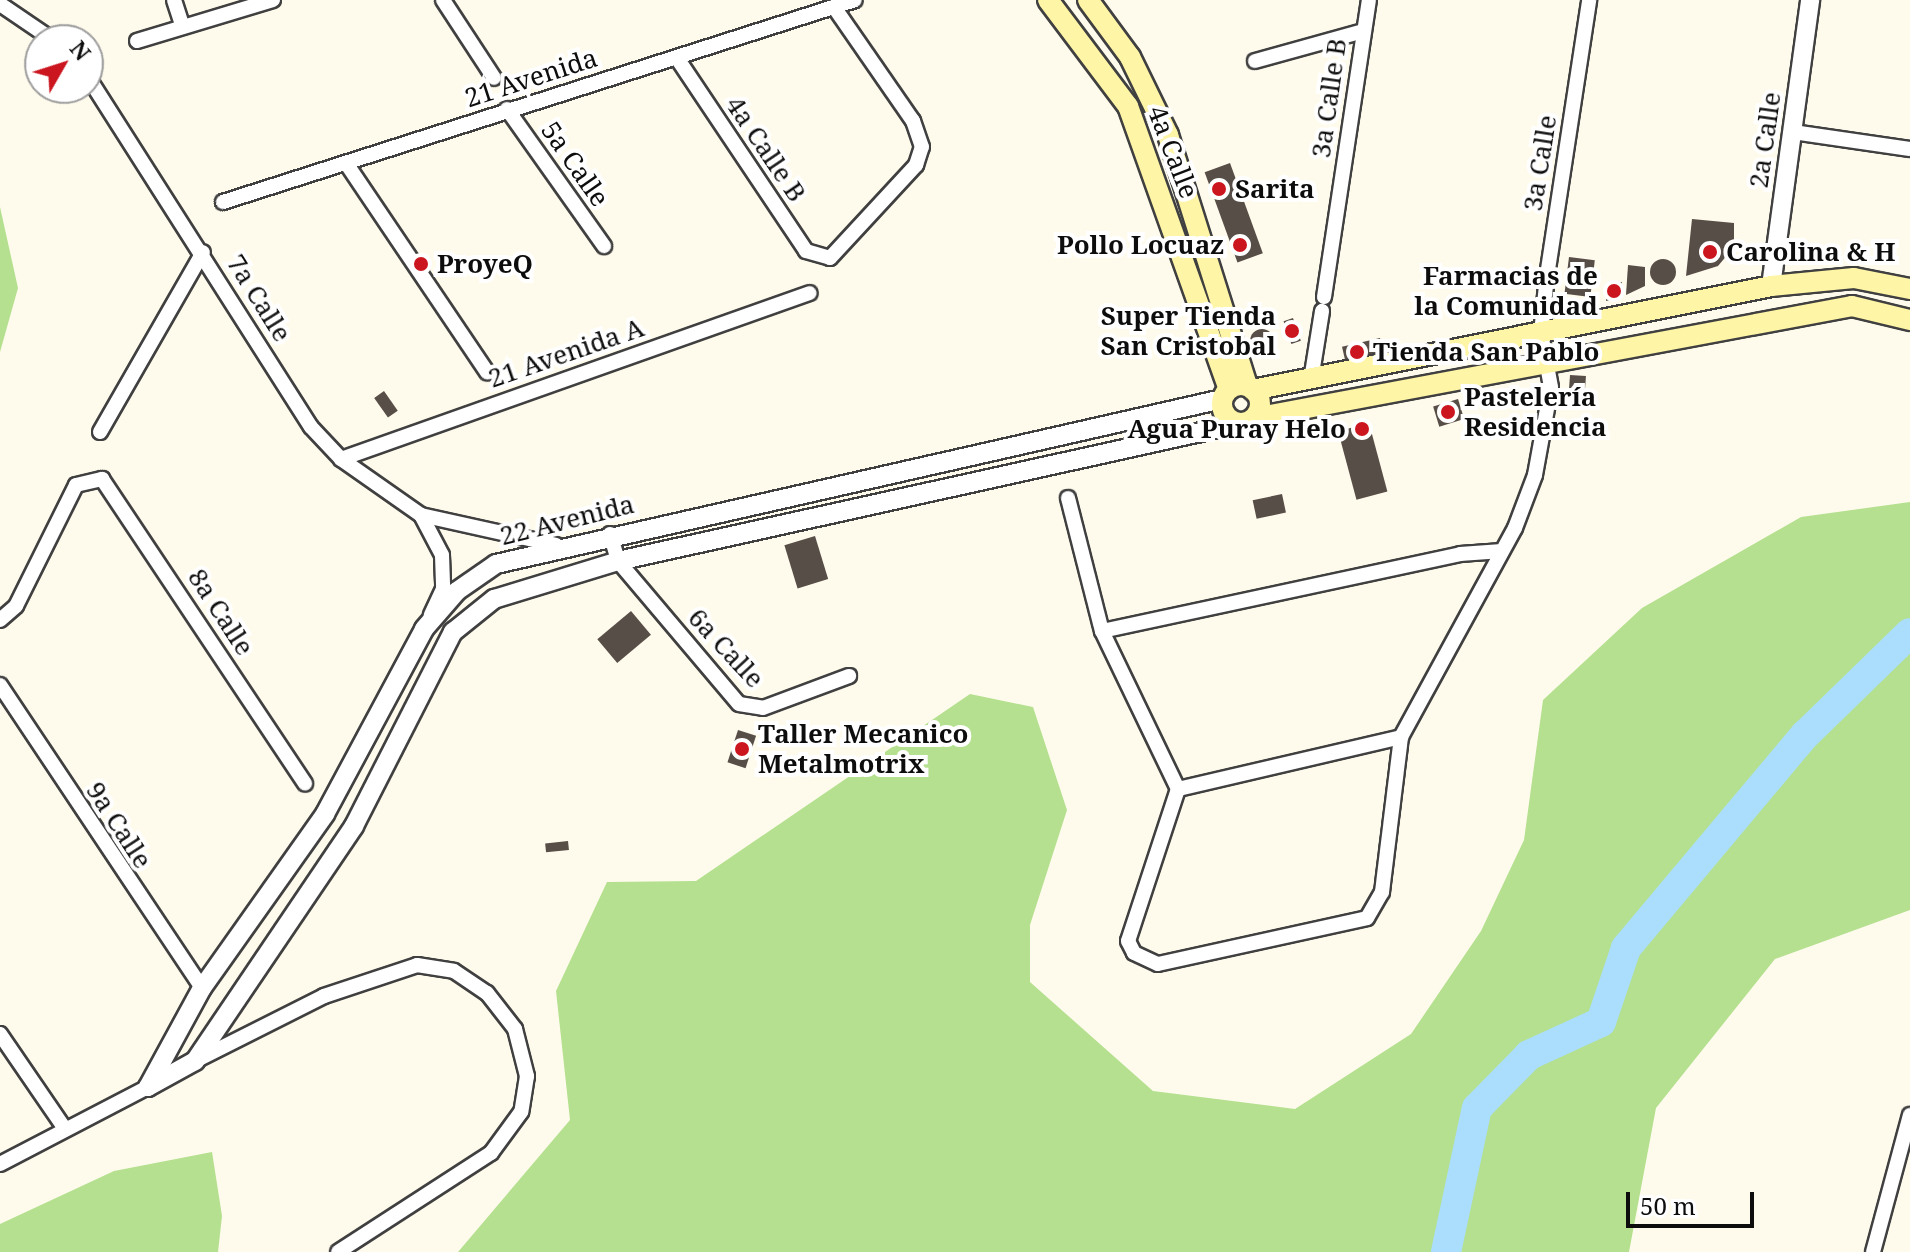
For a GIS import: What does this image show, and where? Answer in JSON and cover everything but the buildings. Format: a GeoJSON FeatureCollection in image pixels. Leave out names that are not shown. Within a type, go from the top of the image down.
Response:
{"type":"FeatureCollection","features":[{"type":"Feature","properties":{"kind":"main road","name":"4a Calle"},"geometry":{"type":"LineString","coordinates":[[1048,0],[1128,106],[1238,391]]}},
{"type":"Feature","properties":{"kind":"main road","name":"4a Calle"},"geometry":{"type":"LineString","coordinates":[[1088,0],[1130,57],[1168,135],[1238,391]]}},
{"type":"Feature","properties":{"kind":"main road"},"geometry":{"type":"LineString","coordinates":[[1910,289],[1854,278],[1771,286],[1311,380],[1238,391],[1222,412],[1246,421],[1551,360],[1852,306],[1910,320]]}},
{"type":"Feature","properties":{"kind":"main road"},"geometry":{"type":"LineString","coordinates":[[1238,391],[1260,407],[1246,421]]}},
{"type":"Feature","properties":{"kind":"street"},"geometry":{"type":"LineString","coordinates":[[174,0],[183,27]]}},
{"type":"Feature","properties":{"kind":"street"},"geometry":{"type":"LineString","coordinates":[[137,41],[273,0]]}},
{"type":"Feature","properties":{"kind":"street"},"geometry":{"type":"LineString","coordinates":[[443,0],[494,78]]}},
{"type":"Feature","properties":{"kind":"street","name":"21 Avenida"},"geometry":{"type":"LineString","coordinates":[[223,202],[348,166],[507,109],[855,0]]}},
{"type":"Feature","properties":{"kind":"street","name":"3a Calle B"},"geometry":{"type":"LineString","coordinates":[[1311,380],[1369,0]]}},
{"type":"Feature","properties":{"kind":"street","name":"3a Calle"},"geometry":{"type":"LineString","coordinates":[[1541,333],[1589,0]]}},
{"type":"Feature","properties":{"kind":"street","name":"2a Calle"},"geometry":{"type":"LineString","coordinates":[[1771,286],[1810,0]]}},
{"type":"Feature","properties":{"kind":"street"},"geometry":{"type":"LineString","coordinates":[[0,4],[29,24]]}},
{"type":"Feature","properties":{"kind":"street","name":"4a Calle B"},"geometry":{"type":"LineString","coordinates":[[677,58],[806,251],[821,260],[837,253],[897,187],[922,147],[918,128],[834,7]]}},
{"type":"Feature","properties":{"kind":"street"},"geometry":{"type":"LineString","coordinates":[[1255,61],[1363,31]]}},
{"type":"Feature","properties":{"kind":"street","name":"7a Calle"},"geometry":{"type":"LineString","coordinates":[[104,101],[203,252],[311,427],[341,459],[421,515],[556,545]]}},
{"type":"Feature","properties":{"kind":"street","name":"5a Calle"},"geometry":{"type":"LineString","coordinates":[[507,109],[604,246]]}},
{"type":"Feature","properties":{"kind":"street"},"geometry":{"type":"LineString","coordinates":[[1793,132],[1910,149]]}},
{"type":"Feature","properties":{"kind":"street"},"geometry":{"type":"LineString","coordinates":[[348,166],[487,372]]}},
{"type":"Feature","properties":{"kind":"street"},"geometry":{"type":"LineString","coordinates":[[100,432],[203,252]]}},
{"type":"Feature","properties":{"kind":"street","name":"21 Avenida A"},"geometry":{"type":"LineString","coordinates":[[341,459],[809,293]]}},
{"type":"Feature","properties":{"kind":"street"},"geometry":{"type":"LineString","coordinates":[[1068,498],[1102,631],[1178,789],[1128,941],[1151,964],[1373,913],[1391,841],[1401,737],[1502,551],[1532,485],[1551,360],[1541,333]]}},
{"type":"Feature","properties":{"kind":"street","name":"22 Avenida"},"geometry":{"type":"LineString","coordinates":[[148,1087],[202,988],[325,814],[424,629],[457,591],[496,564],[556,545],[1051,439],[1238,391]]}},
{"type":"Feature","properties":{"kind":"street","name":"22 Avenida"},"geometry":{"type":"LineString","coordinates":[[195,1061],[354,826],[453,632],[494,599],[618,561],[1056,469],[1246,421]]}},
{"type":"Feature","properties":{"kind":"street"},"geometry":{"type":"LineString","coordinates":[[1051,439],[1056,469]]}},
{"type":"Feature","properties":{"kind":"street","name":"8a Calle"},"geometry":{"type":"LineString","coordinates":[[0,620],[16,606],[76,485],[90,476],[106,481],[305,783]]}},
{"type":"Feature","properties":{"kind":"street","name":"7a Calle"},"geometry":{"type":"LineString","coordinates":[[421,515],[442,555],[443,589],[424,629]]}},
{"type":"Feature","properties":{"kind":"street","name":"6a Calle"},"geometry":{"type":"LineString","coordinates":[[610,534],[618,561],[739,704],[763,708],[849,676]]}},
{"type":"Feature","properties":{"kind":"street"},"geometry":{"type":"LineString","coordinates":[[1102,631],[1460,554],[1502,551]]}},
{"type":"Feature","properties":{"kind":"street","name":"9a Calle"},"geometry":{"type":"LineString","coordinates":[[0,685],[202,988]]}},
{"type":"Feature","properties":{"kind":"street"},"geometry":{"type":"LineString","coordinates":[[1178,789],[1401,737]]}},
{"type":"Feature","properties":{"kind":"street"},"geometry":{"type":"LineString","coordinates":[[325,814],[354,826]]}},
{"type":"Feature","properties":{"kind":"street"},"geometry":{"type":"LineString","coordinates":[[0,1164],[324,996],[417,965],[454,971],[487,993],[515,1029],[527,1076],[521,1112],[491,1153],[338,1252]]}},
{"type":"Feature","properties":{"kind":"street"},"geometry":{"type":"LineString","coordinates":[[0,1034],[65,1129]]}},
{"type":"Feature","properties":{"kind":"street"},"geometry":{"type":"LineString","coordinates":[[1873,1252],[1910,1115]]}},
{"type":"Feature","properties":{"kind":"street"},"geometry":{"type":"LineString","coordinates":[[1894,1173],[1910,1169]]}},
{"type":"Feature","properties":{"kind":"green space"},"geometry":{"type":"Polygon","coordinates":[[[0,207],[18,288],[0,352],[0,207]]]}},
{"type":"Feature","properties":{"kind":"green space"},"geometry":{"type":"Polygon","coordinates":[[[1910,502],[1910,910],[1775,959],[1656,1108],[1629,1252],[458,1252],[570,1120],[556,991],[607,882],[696,881],[970,694],[1033,707],[1067,810],[1030,925],[1030,982],[1153,1091],[1295,1109],[1411,1034],[1481,931],[1524,840],[1543,700],[1642,608],[1801,517],[1910,502]]]}},
{"type":"Feature","properties":{"kind":"green space"},"geometry":{"type":"Polygon","coordinates":[[[212,1152],[222,1216],[218,1252],[0,1252],[0,1224],[114,1171],[212,1152]]]}},
{"type":"Feature","properties":{"kind":"waterway"},"geometry":{"type":"LineString","coordinates":[[1446,1252],[1477,1108],[1529,1055],[1601,1022],[1626,948],[1805,735],[1910,633]]}},
{"type":"Feature","properties":{"kind":"place","name":"Sarita"},"geometry":{"type":"Point","coordinates":[1219,189]}},
{"type":"Feature","properties":{"kind":"place","name":"Pollo Locuaz"},"geometry":{"type":"Point","coordinates":[1240,245]}},
{"type":"Feature","properties":{"kind":"place","name":"Carolina & H"},"geometry":{"type":"Point","coordinates":[1710,252]}},
{"type":"Feature","properties":{"kind":"place","name":"ProyeQ"},"geometry":{"type":"Point","coordinates":[421,264]}},
{"type":"Feature","properties":{"kind":"place","name":"Farmacias de la Comunidad"},"geometry":{"type":"Point","coordinates":[1614,291]}},
{"type":"Feature","properties":{"kind":"place","name":"Super Tienda San Cristobal"},"geometry":{"type":"Point","coordinates":[1292,331]}},
{"type":"Feature","properties":{"kind":"place","name":"Tienda San Pablo"},"geometry":{"type":"Point","coordinates":[1357,352]}},
{"type":"Feature","properties":{"kind":"place","name":"Pastelería Residencia"},"geometry":{"type":"Point","coordinates":[1448,412]}},
{"type":"Feature","properties":{"kind":"place","name":"Agua Puray Helo"},"geometry":{"type":"Point","coordinates":[1362,429]}},
{"type":"Feature","properties":{"kind":"place","name":"Taller Mecanico Metalmotrix"},"geometry":{"type":"Point","coordinates":[742,749]}}]}
